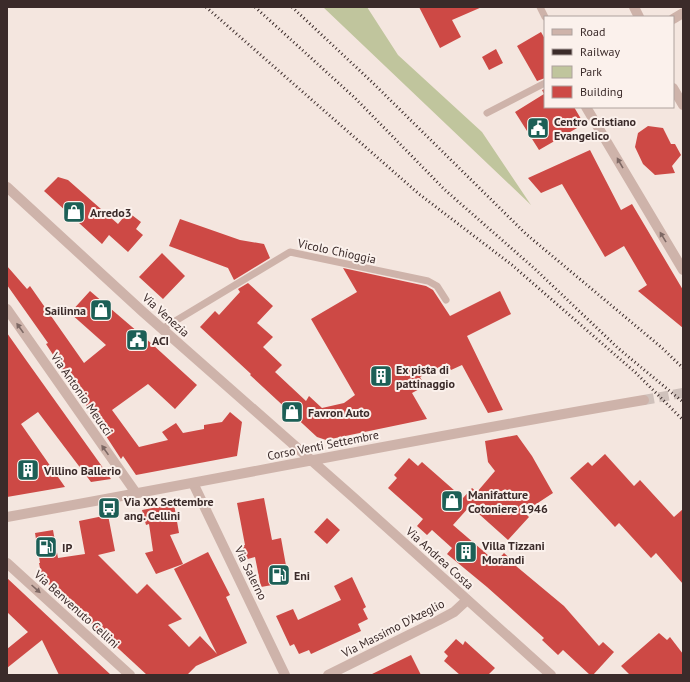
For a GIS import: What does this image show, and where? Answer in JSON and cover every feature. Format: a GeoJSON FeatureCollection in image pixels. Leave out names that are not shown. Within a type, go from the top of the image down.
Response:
{"type":"FeatureCollection","features":[{"type":"Feature","properties":{"kind":"street"},"geometry":{"type":"LineString","coordinates":[[634,7],[638,16]]}},
{"type":"Feature","properties":{"kind":"street"},"geometry":{"type":"LineString","coordinates":[[674,18],[683,13]]}},
{"type":"Feature","properties":{"kind":"street"},"geometry":{"type":"LineString","coordinates":[[674,90],[683,105]]}},
{"type":"Feature","properties":{"kind":"street"},"geometry":{"type":"LineString","coordinates":[[587,108],[683,270]]}},
{"type":"Feature","properties":{"kind":"street","name":"Via Venezia"},"geometry":{"type":"LineString","coordinates":[[7,187],[162,329],[311,460]]}},
{"type":"Feature","properties":{"kind":"street","name":"Via Antonio Meucci"},"geometry":{"type":"LineString","coordinates":[[7,309],[136,493]]}},
{"type":"Feature","properties":{"kind":"street","name":"Corso Venti Settembre"},"geometry":{"type":"LineString","coordinates":[[7,517],[533,419],[644,400]]}},
{"type":"Feature","properties":{"kind":"street","name":"Via Andrea Costa"},"geometry":{"type":"LineString","coordinates":[[311,460],[551,675]]}},
{"type":"Feature","properties":{"kind":"street","name":"Via Salerno"},"geometry":{"type":"LineString","coordinates":[[192,483],[285,675]]}},
{"type":"Feature","properties":{"kind":"street","name":"Via Benvenuto Cellini"},"geometry":{"type":"LineString","coordinates":[[7,563],[130,675]]}},
{"type":"Feature","properties":{"kind":"street","name":"Via Massimo D'Azeglio"},"geometry":{"type":"LineString","coordinates":[[328,675],[447,616],[467,600]]}},
{"type":"Feature","properties":{"kind":"lane"},"geometry":{"type":"LineString","coordinates":[[540,7],[545,16]]}},
{"type":"Feature","properties":{"kind":"lane"},"geometry":{"type":"LineString","coordinates":[[487,113],[544,84]]}},
{"type":"Feature","properties":{"kind":"lane","name":"Vicolo Chioggia"},"geometry":{"type":"LineString","coordinates":[[162,329],[290,252],[428,281],[437,286],[446,300]]}},
{"type":"Feature","properties":{"kind":"green space"},"geometry":{"type":"Polygon","coordinates":[[[323,7],[367,7],[398,55],[482,132],[531,205],[323,7]]]}},
{"type":"Feature","properties":{"kind":"building"},"geometry":{"type":"Polygon","coordinates":[[[419,7],[482,7],[452,20],[461,37],[440,48],[419,7]]]}},
{"type":"Feature","properties":{"kind":"building"},"geometry":{"type":"Polygon","coordinates":[[[541,32],[544,37],[544,78],[537,81],[517,46],[541,32]]]}},
{"type":"Feature","properties":{"kind":"building"},"geometry":{"type":"Polygon","coordinates":[[[496,49],[503,63],[489,70],[482,57],[496,49]]]}},
{"type":"Feature","properties":{"kind":"building"},"geometry":{"type":"Polygon","coordinates":[[[544,94],[544,108],[575,108],[584,124],[539,150],[515,112],[544,94]]]}},
{"type":"Feature","properties":{"kind":"building"},"geometry":{"type":"Polygon","coordinates":[[[648,126],[663,128],[671,144],[675,144],[681,155],[672,166],[675,173],[655,175],[643,164],[635,147],[638,133],[648,126]]]}},
{"type":"Feature","properties":{"kind":"building"},"geometry":{"type":"Polygon","coordinates":[[[590,150],[621,210],[632,204],[683,290],[683,328],[638,291],[647,285],[624,246],[605,257],[562,184],[541,193],[528,178],[590,150]]]}},
{"type":"Feature","properties":{"kind":"building"},"geometry":{"type":"Polygon","coordinates":[[[58,177],[68,180],[118,224],[128,212],[141,222],[136,229],[143,235],[128,252],[109,235],[102,244],[44,191],[58,177]]]}},
{"type":"Feature","properties":{"kind":"building"},"geometry":{"type":"Polygon","coordinates":[[[180,219],[240,240],[264,244],[270,258],[234,280],[228,268],[169,246],[180,219]]]}},
{"type":"Feature","properties":{"kind":"building"},"geometry":{"type":"Polygon","coordinates":[[[162,253],[185,276],[163,299],[139,277],[162,253]]]}},
{"type":"Feature","properties":{"kind":"building"},"geometry":{"type":"Polygon","coordinates":[[[7,266],[27,289],[30,286],[84,363],[106,345],[70,313],[90,291],[197,385],[175,409],[148,384],[112,410],[139,447],[168,440],[162,432],[176,423],[183,433],[204,429],[204,425],[222,422],[230,412],[242,422],[237,456],[136,475],[123,456],[121,459],[46,344],[48,343],[7,285],[7,266]]]}},
{"type":"Feature","properties":{"kind":"building"},"geometry":{"type":"Polygon","coordinates":[[[343,268],[426,286],[433,290],[450,316],[500,291],[511,314],[467,336],[503,410],[488,413],[462,365],[451,370],[447,363],[420,377],[425,386],[412,393],[427,419],[326,440],[317,437],[200,327],[215,311],[219,315],[240,292],[238,289],[248,283],[273,306],[257,323],[273,337],[263,347],[282,365],[275,372],[306,401],[309,396],[322,408],[344,403],[355,395],[311,319],[357,292],[343,268]]]}},
{"type":"Feature","properties":{"kind":"building"},"geometry":{"type":"Polygon","coordinates":[[[7,333],[111,479],[91,482],[38,412],[21,424],[65,487],[7,497],[7,333]]]}},
{"type":"Feature","properties":{"kind":"building"},"geometry":{"type":"Polygon","coordinates":[[[517,435],[532,456],[553,493],[524,512],[529,517],[508,540],[470,506],[453,525],[496,562],[504,553],[517,565],[516,566],[564,606],[599,646],[603,642],[614,652],[593,675],[590,675],[563,650],[558,655],[542,640],[544,638],[487,587],[447,554],[452,548],[432,530],[427,535],[417,526],[423,519],[388,488],[397,478],[394,475],[409,458],[418,466],[422,462],[463,498],[472,488],[477,492],[495,471],[488,462],[485,441],[517,435]]]}},
{"type":"Feature","properties":{"kind":"building"},"geometry":{"type":"Polygon","coordinates":[[[605,454],[634,486],[640,480],[674,517],[683,509],[683,584],[656,553],[651,558],[619,523],[615,527],[570,478],[588,462],[592,466],[605,454]]]}},
{"type":"Feature","properties":{"kind":"building"},"geometry":{"type":"Polygon","coordinates":[[[264,498],[272,540],[281,538],[289,582],[261,587],[255,557],[244,560],[242,546],[245,545],[237,503],[264,498]]]}},
{"type":"Feature","properties":{"kind":"building"},"geometry":{"type":"Polygon","coordinates":[[[174,504],[179,533],[170,535],[183,564],[156,574],[145,553],[153,551],[149,524],[146,525],[142,510],[174,504]]]}},
{"type":"Feature","properties":{"kind":"building"},"geometry":{"type":"Polygon","coordinates":[[[108,515],[115,551],[98,555],[137,594],[147,584],[182,619],[168,625],[189,647],[200,636],[217,654],[174,569],[208,552],[230,595],[226,597],[247,643],[196,666],[187,675],[147,675],[42,578],[35,533],[53,530],[58,558],[85,554],[79,521],[108,515]]]}},
{"type":"Feature","properties":{"kind":"building"},"geometry":{"type":"Polygon","coordinates":[[[327,518],[340,530],[327,544],[314,532],[327,518]]]}},
{"type":"Feature","properties":{"kind":"building"},"geometry":{"type":"Polygon","coordinates":[[[352,577],[366,607],[363,609],[368,619],[358,624],[361,631],[311,654],[309,650],[299,654],[294,644],[290,646],[276,616],[293,609],[298,620],[341,600],[334,586],[352,577]]]}},
{"type":"Feature","properties":{"kind":"building"},"geometry":{"type":"Polygon","coordinates":[[[7,578],[111,675],[59,675],[42,640],[7,668],[7,649],[28,632],[7,612],[7,578]]]}},
{"type":"Feature","properties":{"kind":"building"},"geometry":{"type":"Polygon","coordinates":[[[659,633],[667,640],[670,637],[683,654],[683,675],[630,675],[621,666],[659,633]]]}},
{"type":"Feature","properties":{"kind":"building"},"geometry":{"type":"Polygon","coordinates":[[[456,639],[463,645],[465,641],[495,668],[488,675],[460,675],[444,661],[448,656],[444,652],[456,639]]]}},
{"type":"Feature","properties":{"kind":"building"},"geometry":{"type":"Polygon","coordinates":[[[411,655],[421,675],[370,675],[411,655]]]}},
{"type":"Feature","properties":{"kind":"tunnel"},"geometry":{"type":"LineString","coordinates":[[644,400],[683,393]]}},
{"type":"Feature","properties":{"kind":"railway"},"geometry":{"type":"LineString","coordinates":[[206,7],[419,194],[512,265],[636,373],[683,420]]}},
{"type":"Feature","properties":{"kind":"railway"},"geometry":{"type":"LineString","coordinates":[[255,7],[355,98],[445,190],[535,269],[619,349],[683,402]]}},
{"type":"Feature","properties":{"kind":"railway"},"geometry":{"type":"LineString","coordinates":[[292,7],[373,83],[526,234],[661,347],[683,368]]}},
{"type":"Feature","properties":{"kind":"place","name":"Centro Cristiano Evangelico"},"geometry":{"type":"Point","coordinates":[538,128]}},
{"type":"Feature","properties":{"kind":"place","name":"Arredo3"},"geometry":{"type":"Point","coordinates":[74,212]}},
{"type":"Feature","properties":{"kind":"place","name":"Sailinna"},"geometry":{"type":"Point","coordinates":[101,310]}},
{"type":"Feature","properties":{"kind":"place","name":"ACI"},"geometry":{"type":"Point","coordinates":[137,340]}},
{"type":"Feature","properties":{"kind":"place","name":"Ex pista di pattinaggio"},"geometry":{"type":"Point","coordinates":[381,376]}},
{"type":"Feature","properties":{"kind":"place","name":"Favron Auto"},"geometry":{"type":"Point","coordinates":[292,412]}},
{"type":"Feature","properties":{"kind":"place","name":"Villino Ballerio"},"geometry":{"type":"Point","coordinates":[28,470]}},
{"type":"Feature","properties":{"kind":"place","name":"Manifatture Cotoniere 1946"},"geometry":{"type":"Point","coordinates":[452,501]}},
{"type":"Feature","properties":{"kind":"place","name":"Via XX Settembre ang. Cellini"},"geometry":{"type":"Point","coordinates":[109,508]}},
{"type":"Feature","properties":{"kind":"place","name":"IP"},"geometry":{"type":"Point","coordinates":[46,547]}},
{"type":"Feature","properties":{"kind":"place","name":"Villa Tizzani Morandi"},"geometry":{"type":"Point","coordinates":[466,552]}},
{"type":"Feature","properties":{"kind":"place","name":"Eni"},"geometry":{"type":"Point","coordinates":[279,575]}}]}
